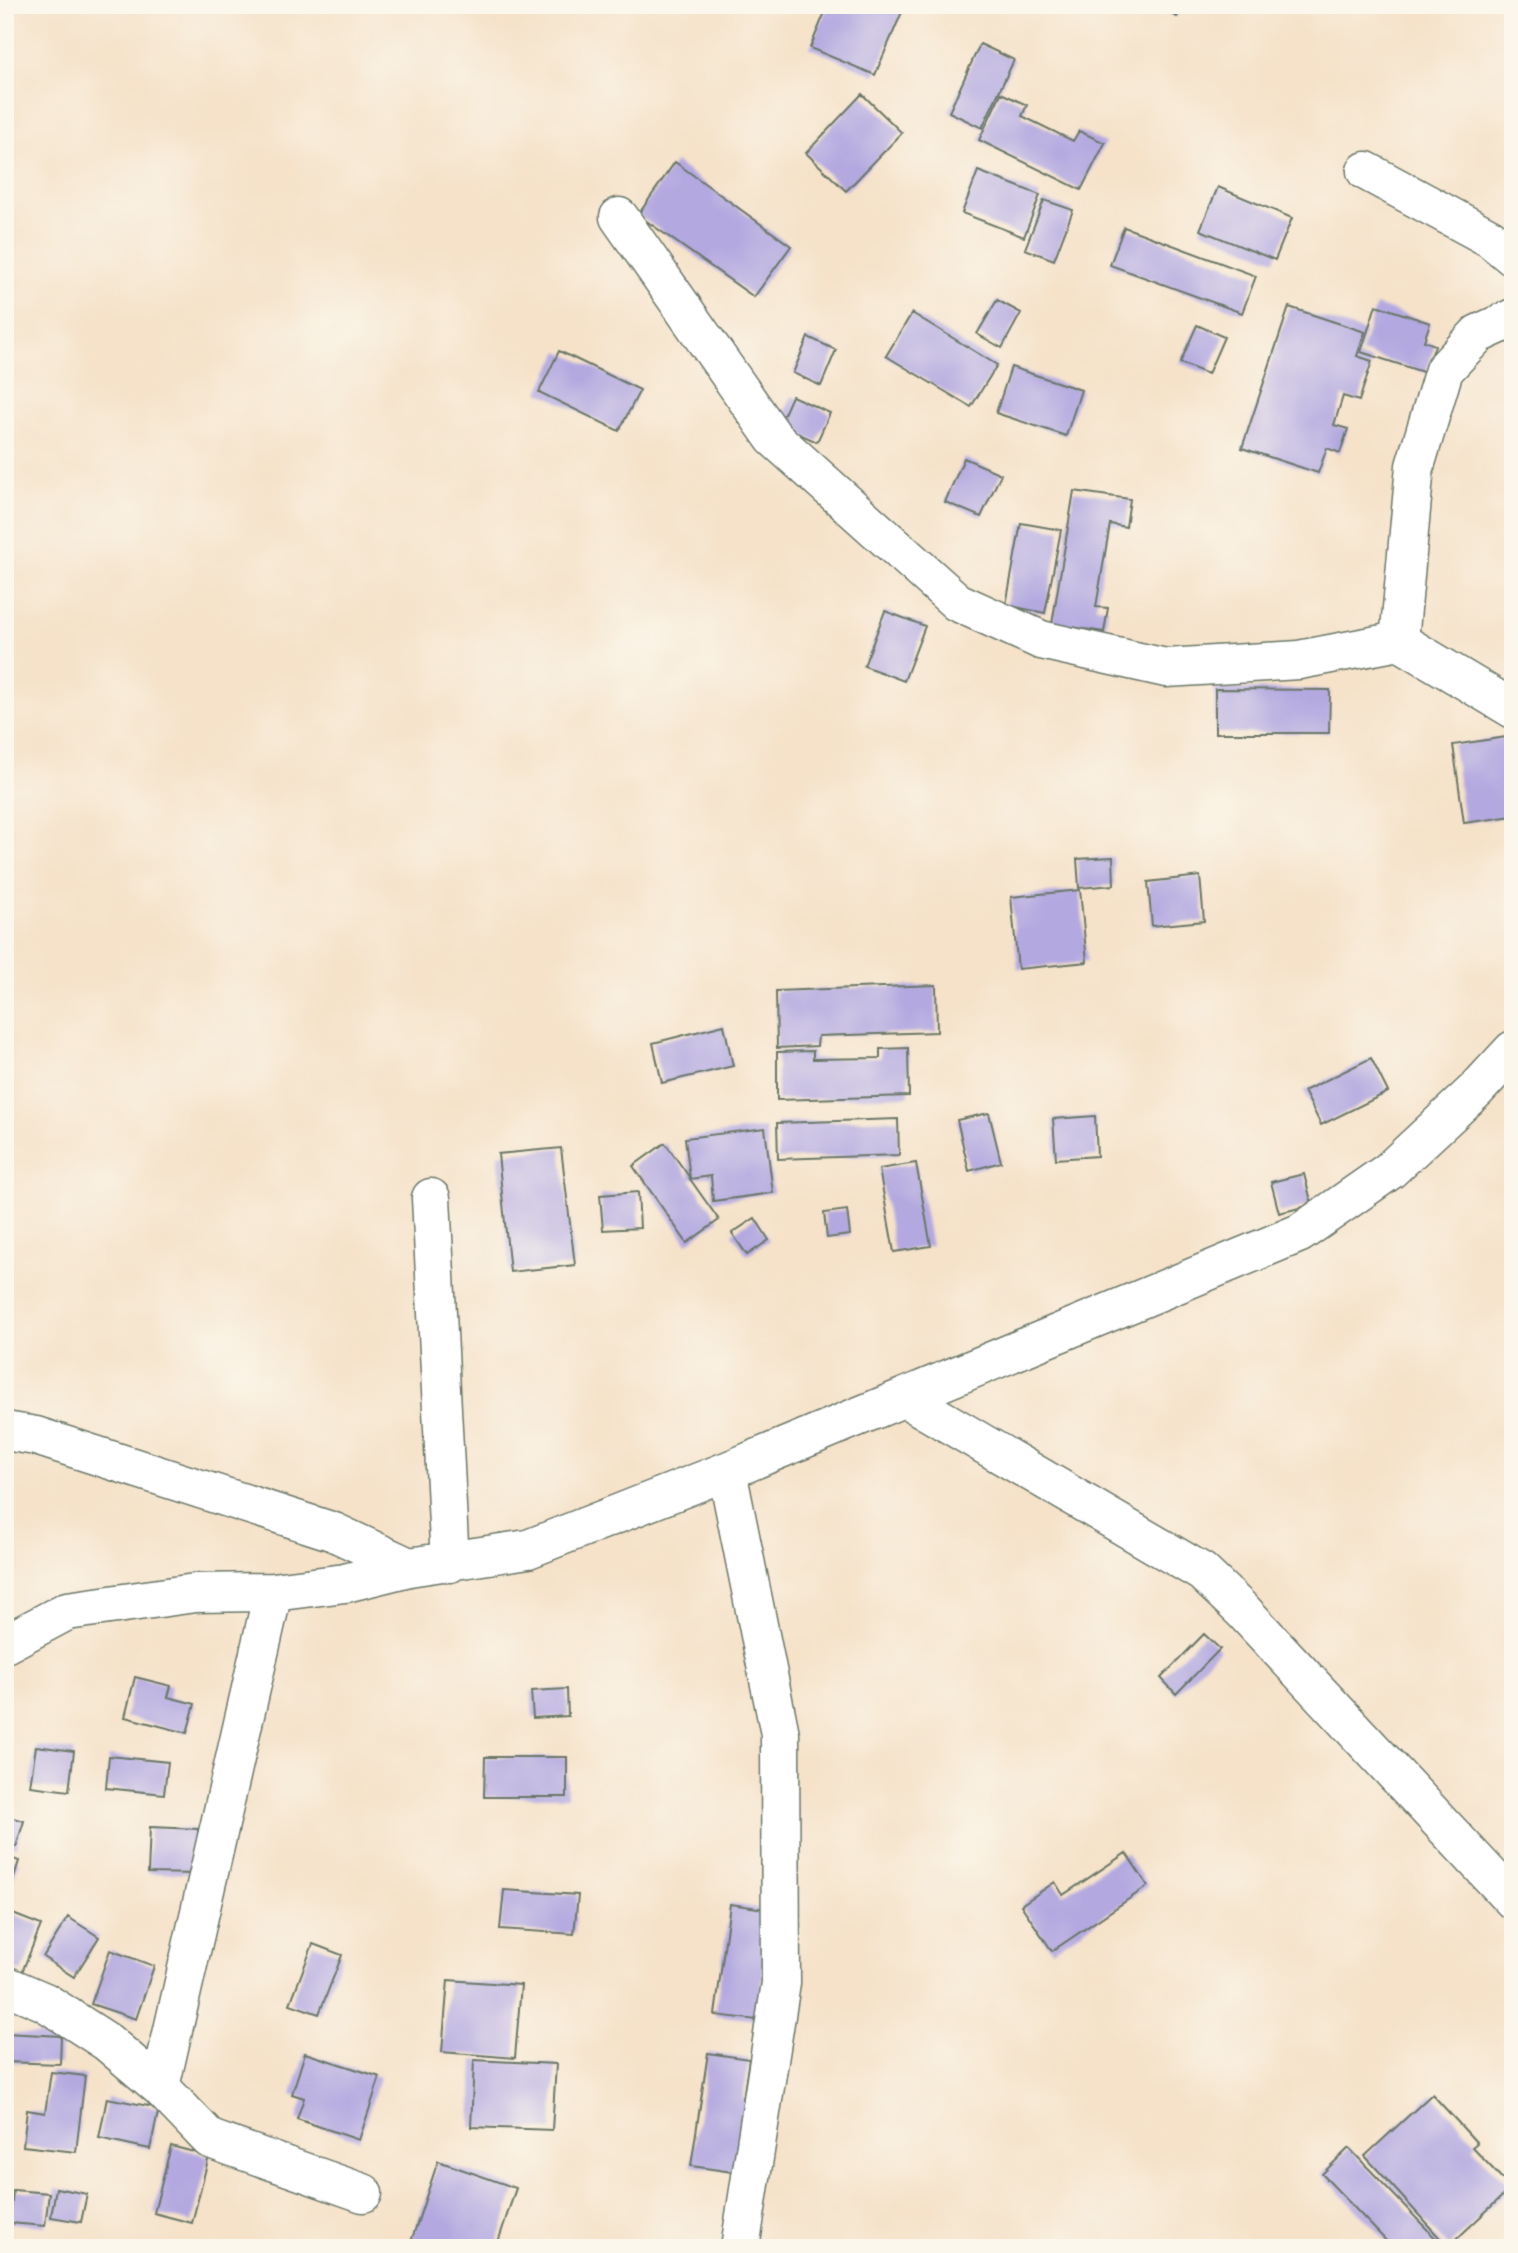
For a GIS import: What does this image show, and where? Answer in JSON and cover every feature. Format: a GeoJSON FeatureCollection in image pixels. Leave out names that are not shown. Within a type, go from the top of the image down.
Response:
{"type":"FeatureCollection","features":[{"type":"Feature","properties":{"kind":"street"},"geometry":{"type":"LineString","coordinates":[[1366,171],[1490,238],[1513,257]]}},
{"type":"Feature","properties":{"kind":"street"},"geometry":{"type":"LineString","coordinates":[[619,217],[774,438],[957,602],[1041,640],[1166,668],[1299,660],[1399,641],[1513,709]]}},
{"type":"Feature","properties":{"kind":"street"},"geometry":{"type":"LineString","coordinates":[[1399,641],[1415,466],[1444,370],[1478,334],[1513,318]]}},
{"type":"Feature","properties":{"kind":"street"},"geometry":{"type":"LineString","coordinates":[[5,1644],[67,1611],[195,1593],[273,1592],[345,1583],[409,1567],[450,1563],[528,1549],[727,1471],[1300,1233],[1389,1171],[1476,1090],[1513,1049]]}},
{"type":"Feature","properties":{"kind":"street"},"geometry":{"type":"LineString","coordinates":[[431,1198],[450,1563]]}},
{"type":"Feature","properties":{"kind":"street"},"geometry":{"type":"LineString","coordinates":[[905,1398],[1202,1572],[1243,1611],[1513,1900]]}},
{"type":"Feature","properties":{"kind":"street"},"geometry":{"type":"LineString","coordinates":[[5,1431],[36,1436],[256,1505],[334,1532],[409,1567]]}},
{"type":"Feature","properties":{"kind":"street"},"geometry":{"type":"LineString","coordinates":[[727,1471],[780,1734],[781,1983],[740,2248]]}},
{"type":"Feature","properties":{"kind":"street"},"geometry":{"type":"LineString","coordinates":[[160,2087],[273,1592]]}},
{"type":"Feature","properties":{"kind":"street"},"geometry":{"type":"LineString","coordinates":[[5,1984],[45,2002],[107,2042],[160,2087],[210,2139],[363,2193]]}},
{"type":"Feature","properties":{"kind":"building"},"geometry":{"type":"Polygon","coordinates":[[[828,5],[905,5],[875,75],[810,48],[828,5]]]}},
{"type":"Feature","properties":{"kind":"building"},"geometry":{"type":"Polygon","coordinates":[[[1153,5],[1183,5],[1177,17],[1153,5]]]}},
{"type":"Feature","properties":{"kind":"building"},"geometry":{"type":"Polygon","coordinates":[[[980,44],[1014,60],[982,128],[949,112],[980,44]]]}},
{"type":"Feature","properties":{"kind":"building"},"geometry":{"type":"Polygon","coordinates":[[[1001,93],[1027,105],[1022,116],[1073,141],[1079,131],[1105,143],[1081,190],[979,140],[1001,93]]]}},
{"type":"Feature","properties":{"kind":"building"},"geometry":{"type":"Polygon","coordinates":[[[862,94],[902,133],[846,191],[806,153],[862,94]]]}},
{"type":"Feature","properties":{"kind":"building"},"geometry":{"type":"Polygon","coordinates":[[[675,162],[791,246],[754,297],[638,215],[675,162]]]}},
{"type":"Feature","properties":{"kind":"building"},"geometry":{"type":"Polygon","coordinates":[[[978,171],[1040,195],[1024,237],[962,213],[978,171]]]}},
{"type":"Feature","properties":{"kind":"building"},"geometry":{"type":"Polygon","coordinates":[[[1218,187],[1292,218],[1275,260],[1200,230],[1218,187]]]}},
{"type":"Feature","properties":{"kind":"building"},"geometry":{"type":"Polygon","coordinates":[[[1044,200],[1073,210],[1054,260],[1025,249],[1044,200]]]}},
{"type":"Feature","properties":{"kind":"building"},"geometry":{"type":"Polygon","coordinates":[[[1124,227],[1256,276],[1242,313],[1110,265],[1124,227]]]}},
{"type":"Feature","properties":{"kind":"building"},"geometry":{"type":"Polygon","coordinates":[[[997,300],[1021,313],[1002,348],[977,334],[997,300]]]}},
{"type":"Feature","properties":{"kind":"building"},"geometry":{"type":"Polygon","coordinates":[[[1376,305],[1430,323],[1424,341],[1435,345],[1426,373],[1361,352],[1376,305]]]}},
{"type":"Feature","properties":{"kind":"building"},"geometry":{"type":"Polygon","coordinates":[[[1289,307],[1365,332],[1357,356],[1372,361],[1359,401],[1343,396],[1334,425],[1348,429],[1340,453],[1327,448],[1318,473],[1242,448],[1289,307]]]}},
{"type":"Feature","properties":{"kind":"building"},"geometry":{"type":"Polygon","coordinates":[[[912,313],[997,365],[971,407],[886,356],[912,313]]]}},
{"type":"Feature","properties":{"kind":"building"},"geometry":{"type":"Polygon","coordinates":[[[1197,325],[1224,337],[1208,374],[1180,363],[1197,325]]]}},
{"type":"Feature","properties":{"kind":"building"},"geometry":{"type":"Polygon","coordinates":[[[808,337],[836,350],[821,386],[793,373],[808,337]]]}},
{"type":"Feature","properties":{"kind":"building"},"geometry":{"type":"Polygon","coordinates":[[[559,351],[640,390],[619,431],[539,392],[559,351]]]}},
{"type":"Feature","properties":{"kind":"building"},"geometry":{"type":"Polygon","coordinates":[[[1011,367],[1081,390],[1066,436],[996,413],[1011,367]]]}},
{"type":"Feature","properties":{"kind":"building"},"geometry":{"type":"Polygon","coordinates":[[[792,396],[830,413],[817,442],[779,425],[792,396]]]}},
{"type":"Feature","properties":{"kind":"building"},"geometry":{"type":"Polygon","coordinates":[[[964,458],[1001,474],[981,517],[945,502],[964,458]]]}},
{"type":"Feature","properties":{"kind":"building"},"geometry":{"type":"Polygon","coordinates":[[[1074,491],[1130,499],[1126,527],[1110,524],[1096,607],[1108,608],[1104,632],[1052,624],[1074,491]]]}},
{"type":"Feature","properties":{"kind":"building"},"geometry":{"type":"Polygon","coordinates":[[[1021,523],[1061,530],[1045,613],[1006,605],[1021,523]]]}},
{"type":"Feature","properties":{"kind":"building"},"geometry":{"type":"Polygon","coordinates":[[[885,611],[925,626],[904,681],[864,666],[885,611]]]}},
{"type":"Feature","properties":{"kind":"building"},"geometry":{"type":"Polygon","coordinates":[[[1215,689],[1330,690],[1329,733],[1215,733],[1215,689]]]}},
{"type":"Feature","properties":{"kind":"building"},"geometry":{"type":"Polygon","coordinates":[[[1513,736],[1513,773],[1510,774],[1513,816],[1464,823],[1453,745],[1513,736]]]}},
{"type":"Feature","properties":{"kind":"building"},"geometry":{"type":"Polygon","coordinates":[[[1113,857],[1114,885],[1079,888],[1077,859],[1113,857]]]}},
{"type":"Feature","properties":{"kind":"building"},"geometry":{"type":"Polygon","coordinates":[[[1200,876],[1204,921],[1152,926],[1148,882],[1200,876]]]}},
{"type":"Feature","properties":{"kind":"building"},"geometry":{"type":"Polygon","coordinates":[[[1080,890],[1087,962],[1018,969],[1011,897],[1080,890]]]}},
{"type":"Feature","properties":{"kind":"building"},"geometry":{"type":"Polygon","coordinates":[[[936,985],[937,1032],[818,1036],[817,1046],[777,1048],[776,991],[936,985]]]}},
{"type":"Feature","properties":{"kind":"building"},"geometry":{"type":"Polygon","coordinates":[[[724,1025],[733,1066],[662,1083],[653,1043],[724,1025]]]}},
{"type":"Feature","properties":{"kind":"building"},"geometry":{"type":"Polygon","coordinates":[[[908,1048],[909,1096],[777,1100],[777,1052],[813,1051],[813,1059],[880,1058],[880,1049],[908,1048]]]}},
{"type":"Feature","properties":{"kind":"building"},"geometry":{"type":"Polygon","coordinates":[[[1371,1058],[1388,1092],[1321,1125],[1304,1091],[1371,1058]]]}},
{"type":"Feature","properties":{"kind":"building"},"geometry":{"type":"Polygon","coordinates":[[[989,1113],[1001,1162],[969,1171],[957,1120],[989,1113]]]}},
{"type":"Feature","properties":{"kind":"building"},"geometry":{"type":"Polygon","coordinates":[[[1095,1116],[1097,1156],[1056,1159],[1053,1119],[1095,1116]]]}},
{"type":"Feature","properties":{"kind":"building"},"geometry":{"type":"Polygon","coordinates":[[[898,1119],[899,1155],[778,1159],[777,1123],[898,1119]]]}},
{"type":"Feature","properties":{"kind":"building"},"geometry":{"type":"Polygon","coordinates":[[[765,1128],[773,1193],[713,1201],[711,1176],[690,1179],[719,1220],[687,1243],[633,1166],[665,1143],[690,1178],[685,1138],[765,1128]]]}},
{"type":"Feature","properties":{"kind":"building"},"geometry":{"type":"Polygon","coordinates":[[[561,1148],[575,1265],[510,1272],[498,1154],[561,1148]]]}},
{"type":"Feature","properties":{"kind":"building"},"geometry":{"type":"Polygon","coordinates":[[[916,1163],[931,1246],[894,1252],[879,1169],[916,1163]]]}},
{"type":"Feature","properties":{"kind":"building"},"geometry":{"type":"Polygon","coordinates":[[[1304,1174],[1312,1205],[1279,1213],[1271,1182],[1304,1174]]]}},
{"type":"Feature","properties":{"kind":"building"},"geometry":{"type":"Polygon","coordinates":[[[638,1192],[640,1228],[603,1230],[600,1195],[638,1192]]]}},
{"type":"Feature","properties":{"kind":"building"},"geometry":{"type":"Polygon","coordinates":[[[847,1210],[850,1235],[827,1238],[824,1213],[847,1210]]]}},
{"type":"Feature","properties":{"kind":"building"},"geometry":{"type":"Polygon","coordinates":[[[755,1218],[769,1240],[747,1255],[732,1233],[755,1218]]]}},
{"type":"Feature","properties":{"kind":"building"},"geometry":{"type":"Polygon","coordinates":[[[1204,1634],[1220,1649],[1176,1694],[1161,1678],[1204,1634]]]}},
{"type":"Feature","properties":{"kind":"building"},"geometry":{"type":"Polygon","coordinates":[[[135,1677],[171,1686],[168,1697],[195,1704],[187,1733],[125,1717],[135,1677]]]}},
{"type":"Feature","properties":{"kind":"building"},"geometry":{"type":"Polygon","coordinates":[[[567,1689],[568,1716],[533,1718],[531,1691],[567,1689]]]}},
{"type":"Feature","properties":{"kind":"building"},"geometry":{"type":"Polygon","coordinates":[[[36,1746],[74,1751],[69,1791],[30,1786],[36,1746]]]}},
{"type":"Feature","properties":{"kind":"building"},"geometry":{"type":"Polygon","coordinates":[[[109,1756],[168,1762],[164,1794],[106,1788],[109,1756]]]}},
{"type":"Feature","properties":{"kind":"building"},"geometry":{"type":"Polygon","coordinates":[[[485,1757],[567,1757],[567,1797],[484,1797],[485,1757]]]}},
{"type":"Feature","properties":{"kind":"building"},"geometry":{"type":"Polygon","coordinates":[[[5,1816],[24,1821],[16,1847],[5,1844],[5,1816]]]}},
{"type":"Feature","properties":{"kind":"building"},"geometry":{"type":"Polygon","coordinates":[[[150,1827],[198,1829],[197,1874],[148,1873],[150,1827]]]}},
{"type":"Feature","properties":{"kind":"building"},"geometry":{"type":"Polygon","coordinates":[[[1126,1853],[1148,1886],[1052,1951],[1021,1905],[1055,1882],[1063,1895],[1126,1853]]]}},
{"type":"Feature","properties":{"kind":"building"},"geometry":{"type":"Polygon","coordinates":[[[5,1856],[19,1861],[6,1902],[5,1902],[5,1856]]]}},
{"type":"Feature","properties":{"kind":"building"},"geometry":{"type":"Polygon","coordinates":[[[504,1890],[578,1895],[574,1934],[500,1929],[504,1890]]]}},
{"type":"Feature","properties":{"kind":"building"},"geometry":{"type":"Polygon","coordinates":[[[730,1904],[772,1910],[757,2020],[715,2015],[730,1904]]]}},
{"type":"Feature","properties":{"kind":"building"},"geometry":{"type":"Polygon","coordinates":[[[13,1914],[41,1925],[22,1972],[5,1966],[5,1934],[13,1914]]]}},
{"type":"Feature","properties":{"kind":"building"},"geometry":{"type":"Polygon","coordinates":[[[68,1917],[99,1937],[74,1977],[43,1957],[68,1917]]]}},
{"type":"Feature","properties":{"kind":"building"},"geometry":{"type":"Polygon","coordinates":[[[313,1944],[342,1955],[319,2014],[290,2004],[313,1944]]]}},
{"type":"Feature","properties":{"kind":"building"},"geometry":{"type":"Polygon","coordinates":[[[110,1950],[154,1966],[136,2019],[91,2004],[110,1950]]]}},
{"type":"Feature","properties":{"kind":"building"},"geometry":{"type":"Polygon","coordinates":[[[448,1980],[521,1985],[515,2058],[442,2052],[448,1980]]]}},
{"type":"Feature","properties":{"kind":"building"},"geometry":{"type":"Polygon","coordinates":[[[5,2033],[61,2036],[60,2064],[5,2062],[5,2033]]]}},
{"type":"Feature","properties":{"kind":"building"},"geometry":{"type":"Polygon","coordinates":[[[305,2053],[380,2077],[359,2140],[297,2119],[304,2098],[292,2094],[305,2053]]]}},
{"type":"Feature","properties":{"kind":"building"},"geometry":{"type":"Polygon","coordinates":[[[708,2053],[749,2059],[743,2099],[752,2101],[740,2173],[691,2166],[708,2053]]]}},
{"type":"Feature","properties":{"kind":"building"},"geometry":{"type":"Polygon","coordinates":[[[474,2060],[556,2064],[552,2130],[471,2127],[474,2060]]]}},
{"type":"Feature","properties":{"kind":"building"},"geometry":{"type":"Polygon","coordinates":[[[51,2072],[85,2076],[76,2152],[23,2146],[27,2110],[45,2113],[51,2072]]]}},
{"type":"Feature","properties":{"kind":"building"},"geometry":{"type":"Polygon","coordinates":[[[1432,2094],[1477,2143],[1472,2147],[1511,2188],[1448,2247],[1365,2156],[1432,2094]]]}},
{"type":"Feature","properties":{"kind":"building"},"geometry":{"type":"Polygon","coordinates":[[[107,2098],[159,2108],[150,2149],[99,2138],[107,2098]]]}},
{"type":"Feature","properties":{"kind":"building"},"geometry":{"type":"Polygon","coordinates":[[[171,2146],[209,2156],[192,2223],[154,2213],[171,2146]]]}},
{"type":"Feature","properties":{"kind":"building"},"geometry":{"type":"Polygon","coordinates":[[[1349,2148],[1445,2248],[1393,2248],[1322,2174],[1349,2148]]]}},
{"type":"Feature","properties":{"kind":"building"},"geometry":{"type":"Polygon","coordinates":[[[438,2161],[516,2188],[496,2248],[409,2248],[438,2161]]]}},
{"type":"Feature","properties":{"kind":"building"},"geometry":{"type":"Polygon","coordinates":[[[56,2188],[87,2194],[81,2222],[51,2217],[56,2188]]]}},
{"type":"Feature","properties":{"kind":"building"},"geometry":{"type":"Polygon","coordinates":[[[13,2190],[49,2193],[45,2226],[10,2223],[13,2190]]]}}]}
